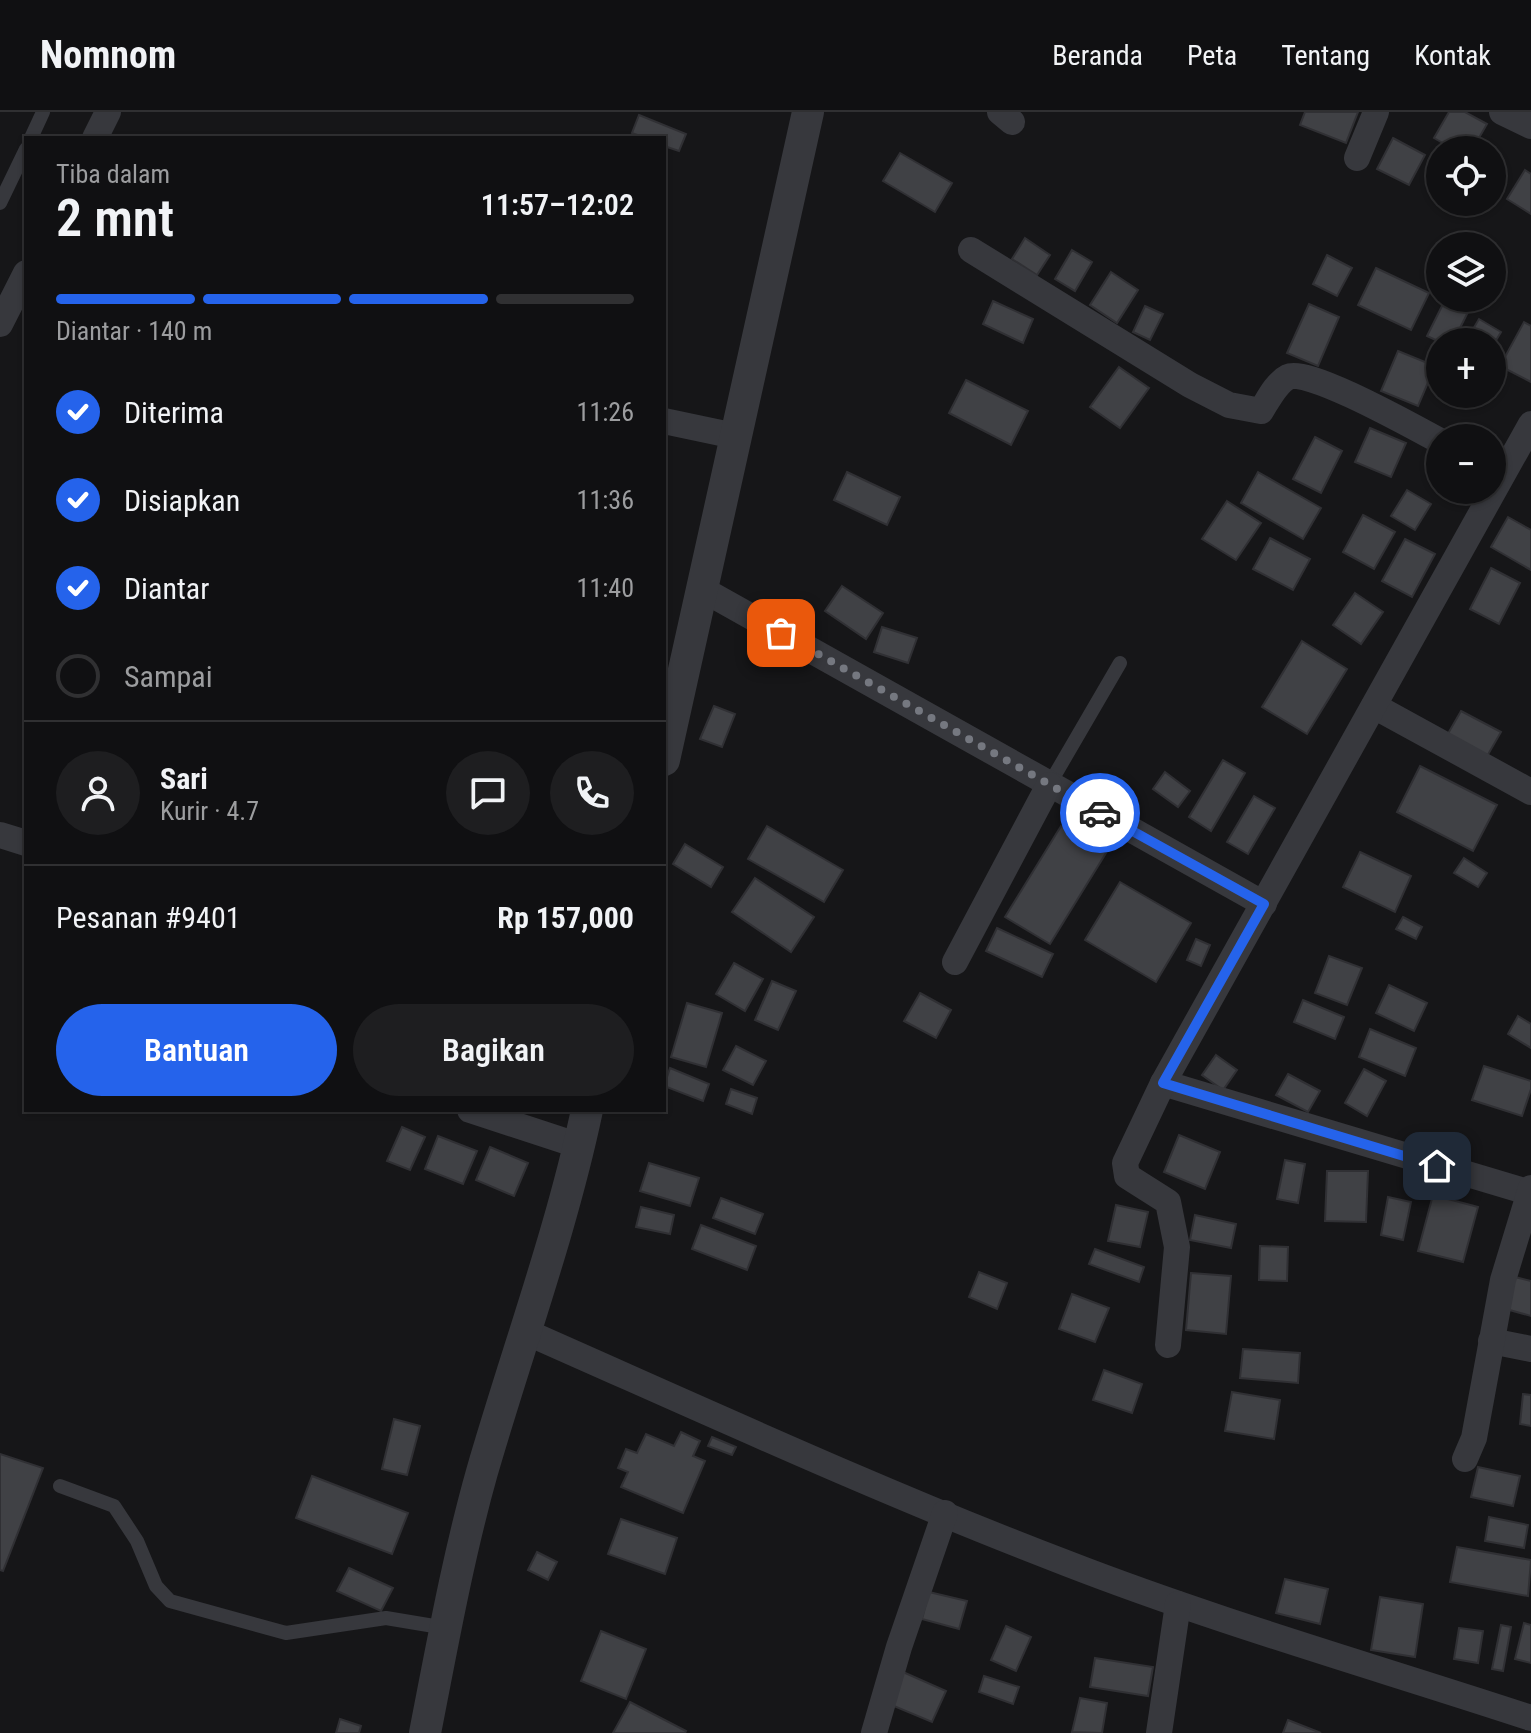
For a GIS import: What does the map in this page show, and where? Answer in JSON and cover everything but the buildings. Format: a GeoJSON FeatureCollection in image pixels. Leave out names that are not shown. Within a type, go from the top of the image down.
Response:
{"type":"FeatureCollection","features":[{"type":"Feature","properties":{"kind":"street"},"geometry":{"type":"LineString","coordinates":[[96,136],[108,112]]}},
{"type":"Feature","properties":{"kind":"street"},"geometry":{"type":"LineString","coordinates":[[666,742],[808,112]]}},
{"type":"Feature","properties":{"kind":"street"},"geometry":{"type":"LineString","coordinates":[[1357,158],[1376,112]]}},
{"type":"Feature","properties":{"kind":"street"},"geometry":{"type":"LineString","coordinates":[[1502,112],[1531,126]]}},
{"type":"Feature","properties":{"kind":"street"},"geometry":{"type":"LineString","coordinates":[[971,250],[1190,385],[1229,405],[1261,411],[1275,389],[1289,377],[1300,375],[1360,399],[1426,434]]}},
{"type":"Feature","properties":{"kind":"street"},"geometry":{"type":"LineString","coordinates":[[0,324],[24,277]]}},
{"type":"Feature","properties":{"kind":"street"},"geometry":{"type":"LineString","coordinates":[[666,421],[735,436]]}},
{"type":"Feature","properties":{"kind":"street"},"geometry":{"type":"LineString","coordinates":[[1168,1345],[1177,1247],[1168,1202],[1127,1176],[1125,1163],[1163,1083],[1511,465],[1531,424]]}},
{"type":"Feature","properties":{"kind":"street"},"geometry":{"type":"LineString","coordinates":[[700,588],[1264,904]]}},
{"type":"Feature","properties":{"kind":"street"},"geometry":{"type":"LineString","coordinates":[[1374,706],[1531,792]]}},
{"type":"Feature","properties":{"kind":"street"},"geometry":{"type":"LineString","coordinates":[[955,962],[1049,785]]}},
{"type":"Feature","properties":{"kind":"street"},"geometry":{"type":"LineString","coordinates":[[0,835],[24,842]]}},
{"type":"Feature","properties":{"kind":"street"},"geometry":{"type":"LineString","coordinates":[[1163,1083],[1530,1191],[1503,1280],[1474,1438],[1465,1459]]}},
{"type":"Feature","properties":{"kind":"street"},"geometry":{"type":"LineString","coordinates":[[476,1112],[580,1146]]}},
{"type":"Feature","properties":{"kind":"street"},"geometry":{"type":"LineString","coordinates":[[425,1733],[482,1474],[580,1146],[587,1112]]}},
{"type":"Feature","properties":{"kind":"street"},"geometry":{"type":"LineString","coordinates":[[526,1332],[1065,1563],[1178,1604],[1531,1718]]}},
{"type":"Feature","properties":{"kind":"street"},"geometry":{"type":"LineString","coordinates":[[1491,1341],[1531,1349]]}},
{"type":"Feature","properties":{"kind":"street"},"geometry":{"type":"LineString","coordinates":[[874,1733],[899,1647],[945,1513]]}},
{"type":"Feature","properties":{"kind":"street"},"geometry":{"type":"LineString","coordinates":[[1159,1733],[1178,1604]]}},
{"type":"Feature","properties":{"kind":"lane"},"geometry":{"type":"LineString","coordinates":[[32,136],[43,112]]}},
{"type":"Feature","properties":{"kind":"lane"},"geometry":{"type":"LineString","coordinates":[[0,203],[24,153]]}},
{"type":"Feature","properties":{"kind":"lane"},"geometry":{"type":"LineString","coordinates":[[1049,785],[1120,663]]}},
{"type":"Feature","properties":{"kind":"lane"},"geometry":{"type":"LineString","coordinates":[[60,1486],[114,1506],[137,1541],[156,1586],[170,1601],[286,1633],[386,1618],[446,1628]]}},
{"type":"Feature","properties":{"kind":"way so far"},"geometry":{"type":"LineString","coordinates":[[781,633],[1100,813]]}},
{"type":"Feature","properties":{"kind":"route"},"geometry":{"type":"LineString","coordinates":[[1100,813],[1264,904],[1163,1083],[1437,1166]]}}]}
